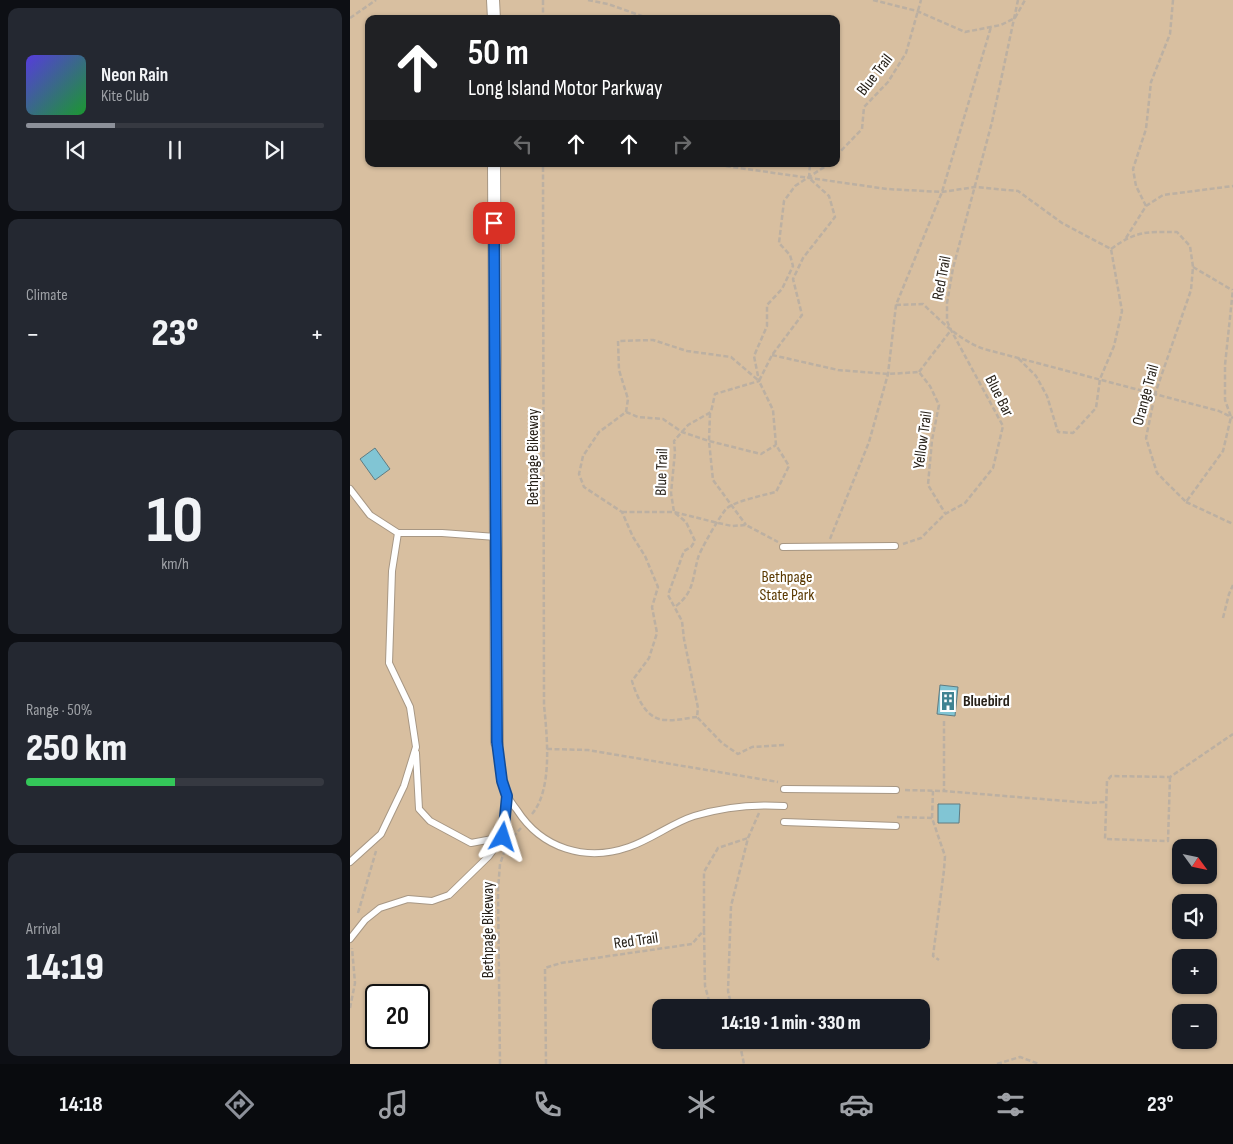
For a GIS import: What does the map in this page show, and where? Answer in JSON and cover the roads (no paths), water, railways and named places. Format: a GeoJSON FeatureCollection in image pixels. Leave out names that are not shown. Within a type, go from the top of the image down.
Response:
{"type":"FeatureCollection","features":[{"type":"Feature","properties":{"kind":"street"},"geometry":{"type":"LineString","coordinates":[[494,0],[494,15]]}},
{"type":"Feature","properties":{"kind":"street"},"geometry":{"type":"LineString","coordinates":[[494,167],[497,742]]}},
{"type":"Feature","properties":{"kind":"lane"},"geometry":{"type":"LineString","coordinates":[[350,489],[370,515],[398,533],[442,533],[496,537]]}},
{"type":"Feature","properties":{"kind":"lane"},"geometry":{"type":"LineString","coordinates":[[398,533],[392,571],[389,663],[410,707],[416,746],[419,809],[430,821],[471,843],[503,837]]}},
{"type":"Feature","properties":{"kind":"lane"},"geometry":{"type":"LineString","coordinates":[[781,545],[826,547],[895,546]]}},
{"type":"Feature","properties":{"kind":"lane"},"geometry":{"type":"LineString","coordinates":[[497,742],[502,781],[507,796],[525,823],[547,841],[572,852],[602,854],[629,847],[693,816],[746,806],[784,806]]}},
{"type":"Feature","properties":{"kind":"lane"},"geometry":{"type":"LineString","coordinates":[[350,862],[381,834],[404,786],[416,746]]}},
{"type":"Feature","properties":{"kind":"lane"},"geometry":{"type":"LineString","coordinates":[[784,786],[896,790]]}},
{"type":"Feature","properties":{"kind":"lane"},"geometry":{"type":"LineString","coordinates":[[351,938],[365,920],[380,908],[408,899],[432,901],[449,895],[489,856],[503,837],[507,796]]}},
{"type":"Feature","properties":{"kind":"lane"},"geometry":{"type":"LineString","coordinates":[[784,822],[896,826]]}},
{"type":"Feature","properties":{"kind":"place","name":"Bluebird"},"geometry":{"type":"Point","coordinates":[948,701]}},
{"type":"Feature","properties":{"kind":"park label","name":"Bethpage State Park"},"geometry":{"type":"Point","coordinates":[787,586]}}]}
